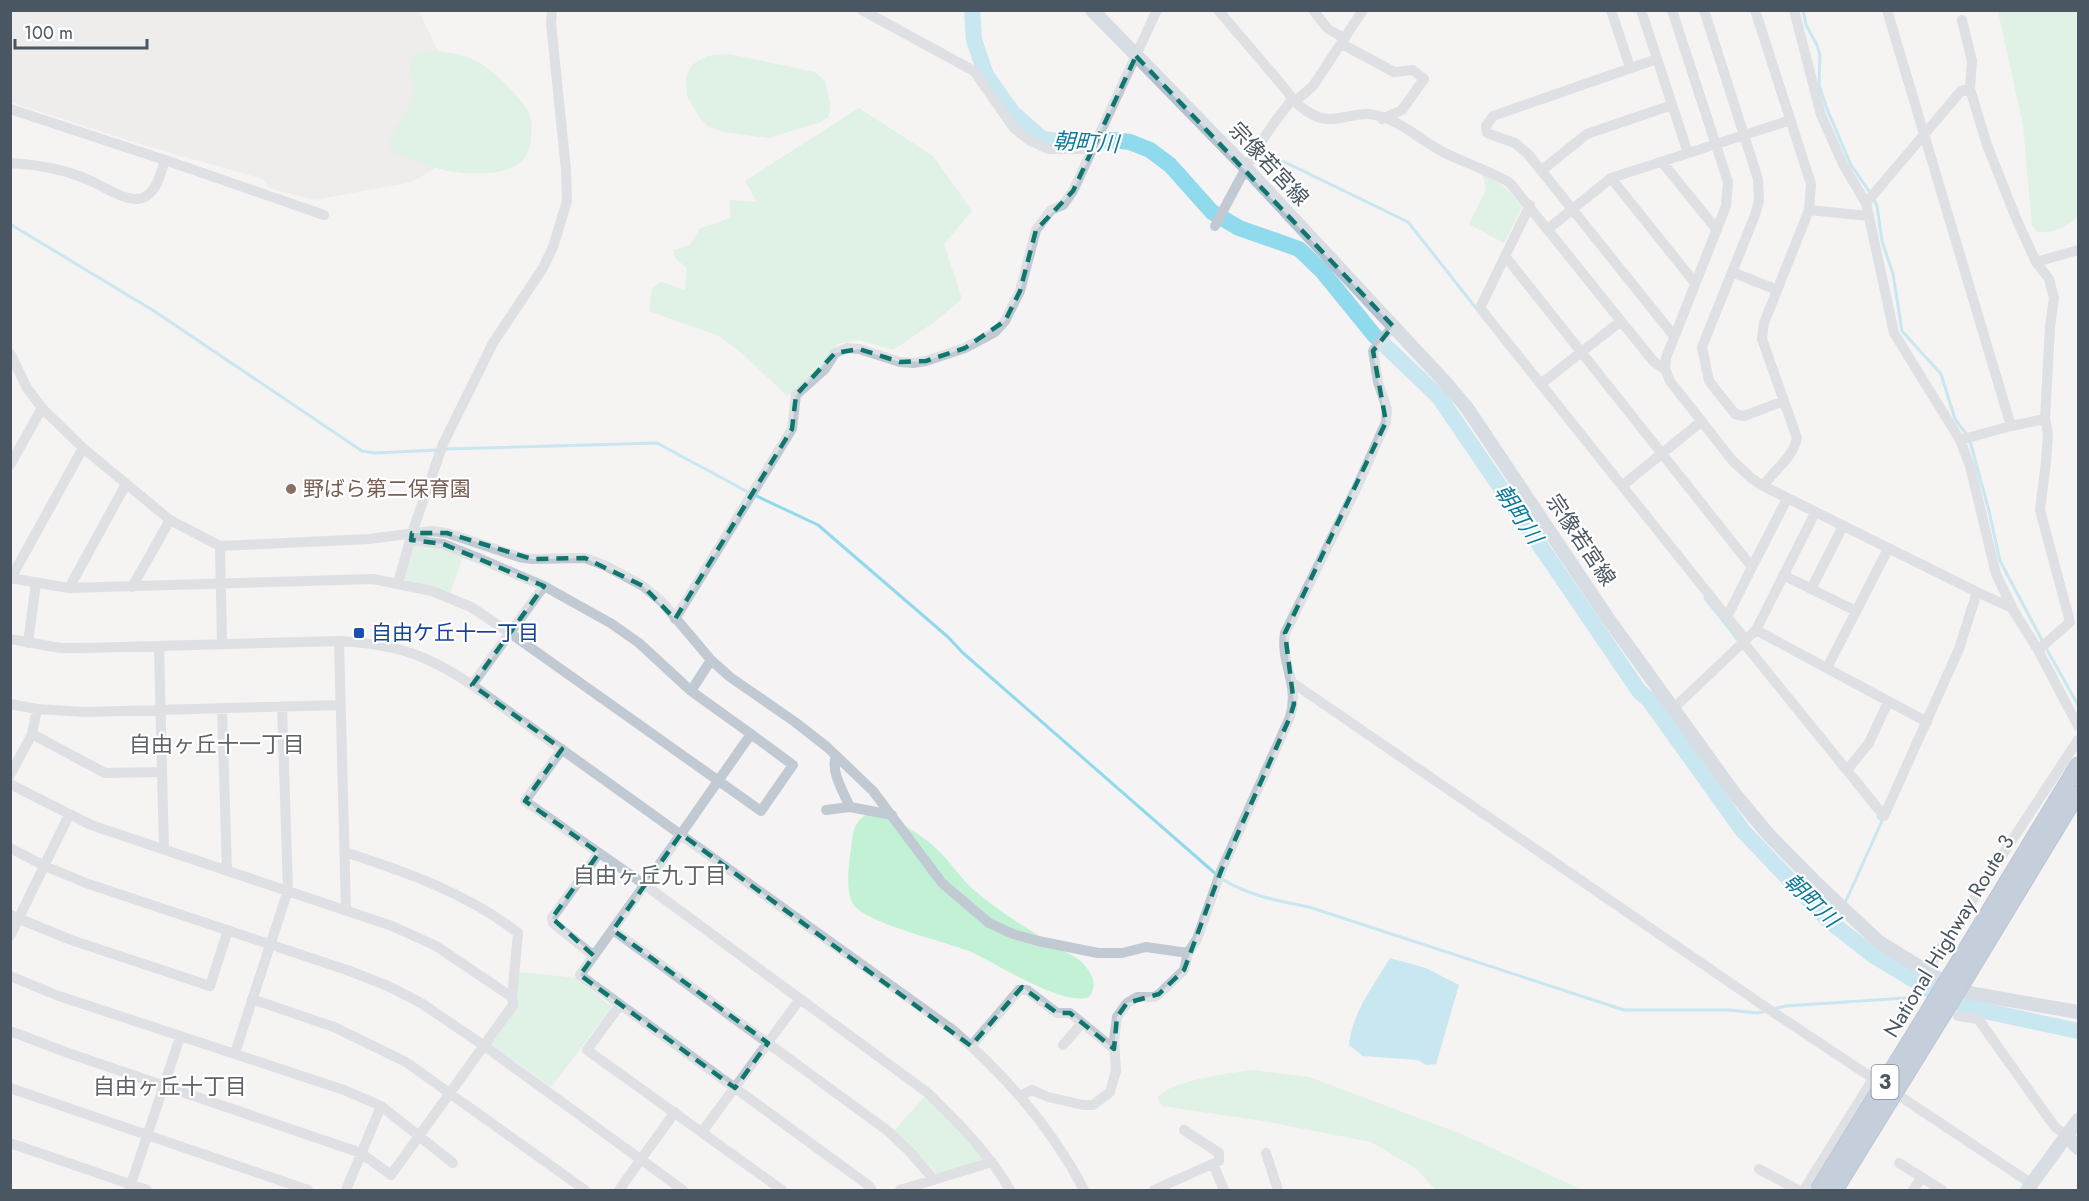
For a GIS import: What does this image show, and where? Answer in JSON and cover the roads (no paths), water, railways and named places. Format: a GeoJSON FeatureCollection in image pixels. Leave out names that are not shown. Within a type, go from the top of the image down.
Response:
{"type":"FeatureCollection","features":[{"type":"Feature","properties":{"kind":"highway","name":"National Highway Route 3"},"geometry":{"type":"LineString","coordinates":[[1835,1191],[2079,765]]}},
{"type":"Feature","properties":{"kind":"highway","name":"National Highway Route 3"},"geometry":{"type":"LineString","coordinates":[[1818,1191],[2079,793]]}},
{"type":"Feature","properties":{"kind":"main road","name":"宗像若宮線"},"geometry":{"type":"LineString","coordinates":[[1092,10],[1246,168],[1467,408],[1607,617],[1734,793],[1767,834],[1879,942],[1926,971],[1955,987],[1974,994],[2079,1012]]}},
{"type":"Feature","properties":{"kind":"main road"},"geometry":{"type":"LineString","coordinates":[[2030,1187],[2079,1120]]}},
{"type":"Feature","properties":{"kind":"main road"},"geometry":{"type":"LineString","coordinates":[[2067,1136],[2079,1148]]}},
{"type":"Feature","properties":{"kind":"street"},"geometry":{"type":"LineString","coordinates":[[398,583],[411,536],[443,444],[493,343],[543,268],[553,247],[567,201],[551,22],[552,10]]}},
{"type":"Feature","properties":{"kind":"street"},"geometry":{"type":"LineString","coordinates":[[862,10],[974,71],[1013,127],[1029,140],[1048,149],[1093,149]]}},
{"type":"Feature","properties":{"kind":"street"},"geometry":{"type":"LineString","coordinates":[[675,619],[792,429],[796,395],[825,369],[835,353],[847,348],[859,349],[900,362],[926,362],[965,348],[995,332],[1005,321],[1020,291],[1036,230],[1051,210],[1063,205],[1073,191],[1157,10]]}},
{"type":"Feature","properties":{"kind":"street"},"geometry":{"type":"LineString","coordinates":[[1218,10],[1287,91],[1292,100],[1313,114],[1326,119],[1368,114],[1404,126],[1447,154],[1496,174],[1510,183],[1654,362],[1665,369],[1675,389],[1732,460],[1763,486],[2012,608]]}},
{"type":"Feature","properties":{"kind":"street"},"geometry":{"type":"LineString","coordinates":[[1313,10],[1328,29],[1343,41],[1394,72],[1413,70],[1424,79],[1402,110],[1382,119]]}},
{"type":"Feature","properties":{"kind":"street"},"geometry":{"type":"LineString","coordinates":[[1215,226],[1246,168],[1282,111],[1292,100],[1298,99],[1313,86],[1363,10]]}},
{"type":"Feature","properties":{"kind":"street"},"geometry":{"type":"LineString","coordinates":[[1611,10],[1630,67]]}},
{"type":"Feature","properties":{"kind":"street"},"geometry":{"type":"LineString","coordinates":[[1641,10],[1689,153]]}},
{"type":"Feature","properties":{"kind":"street"},"geometry":{"type":"LineString","coordinates":[[1665,369],[1666,358],[1717,230],[1728,193],[1728,182],[1672,10]]}},
{"type":"Feature","properties":{"kind":"street"},"geometry":{"type":"LineString","coordinates":[[1704,10],[1758,178],[1759,201],[1702,347],[1709,381],[1734,414],[1744,416],[1784,401]]}},
{"type":"Feature","properties":{"kind":"street"},"geometry":{"type":"LineString","coordinates":[[1755,10],[1811,184],[1809,210],[1764,323],[1762,339],[1795,429],[1795,446],[1763,486]]}},
{"type":"Feature","properties":{"kind":"street"},"geometry":{"type":"LineString","coordinates":[[1794,10],[1821,115],[1844,166],[1866,203],[1894,333],[1960,440],[1970,466],[1995,574],[2002,591],[2038,650],[2079,726]]}},
{"type":"Feature","properties":{"kind":"street"},"geometry":{"type":"LineString","coordinates":[[1887,10],[2011,426]]}},
{"type":"Feature","properties":{"kind":"street"},"geometry":{"type":"LineString","coordinates":[[1962,20],[1972,61],[1971,89],[1987,145],[2025,240],[2036,262],[2049,279],[2054,298],[2050,327],[2045,419],[2047,444],[2040,510],[2070,622]]}},
{"type":"Feature","properties":{"kind":"street"},"geometry":{"type":"LineString","coordinates":[[1657,59],[1493,116],[1485,126],[1487,133],[1515,143],[1528,154],[1674,336]]}},
{"type":"Feature","properties":{"kind":"street"},"geometry":{"type":"LineString","coordinates":[[1866,203],[1961,91],[1971,89]]}},
{"type":"Feature","properties":{"kind":"street"},"geometry":{"type":"LineString","coordinates":[[1542,170],[1587,134],[1672,105]]}},
{"type":"Feature","properties":{"kind":"street"},"geometry":{"type":"LineString","coordinates":[[10,110],[324,215]]}},
{"type":"Feature","properties":{"kind":"street"},"geometry":{"type":"LineString","coordinates":[[1548,229],[1611,178],[1791,120]]}},
{"type":"Feature","properties":{"kind":"street"},"geometry":{"type":"LineString","coordinates":[[10,163],[72,172],[129,198],[141,199],[153,190],[165,160]]}},
{"type":"Feature","properties":{"kind":"street"},"geometry":{"type":"LineString","coordinates":[[1662,162],[1717,230]]}},
{"type":"Feature","properties":{"kind":"street"},"geometry":{"type":"LineString","coordinates":[[1611,178],[1695,283]]}},
{"type":"Feature","properties":{"kind":"street"},"geometry":{"type":"LineString","coordinates":[[1530,205],[1480,308],[1741,634],[1743,642],[1884,816],[1959,649],[1977,592]]}},
{"type":"Feature","properties":{"kind":"street"},"geometry":{"type":"LineString","coordinates":[[1809,210],[1869,216]]}},
{"type":"Feature","properties":{"kind":"street"},"geometry":{"type":"LineString","coordinates":[[2036,262],[2079,250]]}},
{"type":"Feature","properties":{"kind":"street"},"geometry":{"type":"LineString","coordinates":[[1504,256],[1752,567]]}},
{"type":"Feature","properties":{"kind":"street"},"geometry":{"type":"LineString","coordinates":[[1732,272],[1777,290]]}},
{"type":"Feature","properties":{"kind":"street"},"geometry":{"type":"LineString","coordinates":[[1542,383],[1621,321]]}},
{"type":"Feature","properties":{"kind":"street"},"geometry":{"type":"LineString","coordinates":[[1020,1096],[1032,1090],[1048,1097],[1093,1105],[1110,1092],[1116,1071],[1114,1049],[1117,1017],[1127,1003],[1137,997],[1154,997],[1184,970],[1188,953],[1197,939],[1221,871],[1294,704],[1293,683],[1283,645],[1285,633],[1356,489],[1386,422],[1387,409],[1378,382],[1373,351],[1393,326]]}},
{"type":"Feature","properties":{"kind":"street"},"geometry":{"type":"LineString","coordinates":[[10,353],[27,388],[42,408],[82,448],[170,520],[220,546],[369,539],[411,536],[431,531],[447,533],[507,554],[532,559],[585,558],[606,566],[643,586],[662,602],[711,660],[730,677],[795,722],[836,756],[873,791],[942,883],[989,923],[1013,934],[1038,941],[1098,953],[1122,953],[1146,947],[1188,953]]}},
{"type":"Feature","properties":{"kind":"street"},"geometry":{"type":"LineString","coordinates":[[10,465],[42,408]]}},
{"type":"Feature","properties":{"kind":"street"},"geometry":{"type":"LineString","coordinates":[[1960,440],[2045,419]]}},
{"type":"Feature","properties":{"kind":"street"},"geometry":{"type":"LineString","coordinates":[[1623,485],[1702,421]]}},
{"type":"Feature","properties":{"kind":"street"},"geometry":{"type":"LineString","coordinates":[[82,448],[11,578],[69,588],[373,579],[432,591],[471,607],[510,633],[761,811],[793,765],[691,691],[639,643],[612,624],[544,586],[443,544],[411,536]]}},
{"type":"Feature","properties":{"kind":"street"},"geometry":{"type":"LineString","coordinates":[[69,588],[126,484]]}},
{"type":"Feature","properties":{"kind":"street"},"geometry":{"type":"LineString","coordinates":[[1727,617],[1787,499]]}},
{"type":"Feature","properties":{"kind":"street"},"geometry":{"type":"LineString","coordinates":[[1673,709],[1756,630],[1815,513]]}},
{"type":"Feature","properties":{"kind":"street"},"geometry":{"type":"LineString","coordinates":[[132,587],[170,520]]}},
{"type":"Feature","properties":{"kind":"street"},"geometry":{"type":"LineString","coordinates":[[1811,589],[1843,526]]}},
{"type":"Feature","properties":{"kind":"street"},"geometry":{"type":"LineString","coordinates":[[220,546],[222,644]]}},
{"type":"Feature","properties":{"kind":"street"},"geometry":{"type":"LineString","coordinates":[[1827,668],[1888,549]]}},
{"type":"Feature","properties":{"kind":"street"},"geometry":{"type":"LineString","coordinates":[[1784,575],[1856,611]]}},
{"type":"Feature","properties":{"kind":"street"},"geometry":{"type":"LineString","coordinates":[[28,643],[36,583]]}},
{"type":"Feature","properties":{"kind":"street"},"geometry":{"type":"LineString","coordinates":[[472,685],[544,586]]}},
{"type":"Feature","properties":{"kind":"street"},"geometry":{"type":"LineString","coordinates":[[2038,650],[2079,614]]}},
{"type":"Feature","properties":{"kind":"street"},"geometry":{"type":"LineString","coordinates":[[1756,630],[1927,722]]}},
{"type":"Feature","properties":{"kind":"street"},"geometry":{"type":"LineString","coordinates":[[10,639],[69,648],[370,642],[401,648],[429,659],[472,685],[681,834],[920,1005],[971,1046],[1020,1096],[1055,1142],[1084,1191]]}},
{"type":"Feature","properties":{"kind":"street"},"geometry":{"type":"LineString","coordinates":[[339,641],[346,910]]}},
{"type":"Feature","properties":{"kind":"street"},"geometry":{"type":"LineString","coordinates":[[159,647],[164,850]]}},
{"type":"Feature","properties":{"kind":"street"},"geometry":{"type":"LineString","coordinates":[[691,691],[711,660]]}},
{"type":"Feature","properties":{"kind":"street"},"geometry":{"type":"LineString","coordinates":[[1293,683],[2030,1187]]}},
{"type":"Feature","properties":{"kind":"street"},"geometry":{"type":"LineString","coordinates":[[1847,770],[1869,743],[1888,702]]}},
{"type":"Feature","properties":{"kind":"street"},"geometry":{"type":"LineString","coordinates":[[10,704],[37,709],[85,712],[340,705]]}},
{"type":"Feature","properties":{"kind":"street"},"geometry":{"type":"LineString","coordinates":[[235,1053],[288,890],[282,706]]}},
{"type":"Feature","properties":{"kind":"street"},"geometry":{"type":"LineString","coordinates":[[222,708],[227,871]]}},
{"type":"Feature","properties":{"kind":"street"},"geometry":{"type":"LineString","coordinates":[[10,775],[32,734],[37,709]]}},
{"type":"Feature","properties":{"kind":"street"},"geometry":{"type":"LineString","coordinates":[[32,734],[105,773],[162,772]]}},
{"type":"Feature","properties":{"kind":"street"},"geometry":{"type":"LineString","coordinates":[[751,734],[580,975],[868,1185],[872,1191]]}},
{"type":"Feature","properties":{"kind":"street"},"geometry":{"type":"LineString","coordinates":[[1926,971],[2079,740]]}},
{"type":"Feature","properties":{"kind":"street"},"geometry":{"type":"LineString","coordinates":[[562,750],[525,801],[645,885],[928,1093],[992,1162],[1010,1191]]}},
{"type":"Feature","properties":{"kind":"street"},"geometry":{"type":"LineString","coordinates":[[836,756],[834,761],[840,787],[850,807]]}},
{"type":"Feature","properties":{"kind":"street"},"geometry":{"type":"LineString","coordinates":[[10,784],[91,825],[392,926],[436,946],[512,997]]}},
{"type":"Feature","properties":{"kind":"street"},"geometry":{"type":"LineString","coordinates":[[826,810],[850,807],[892,815]]}},
{"type":"Feature","properties":{"kind":"street"},"geometry":{"type":"LineString","coordinates":[[10,936],[14,917],[45,866],[69,815]]}},
{"type":"Feature","properties":{"kind":"street"},"geometry":{"type":"LineString","coordinates":[[10,848],[86,883],[347,970],[388,986],[421,1003],[483,1045],[683,1191]]}},
{"type":"Feature","properties":{"kind":"street"},"geometry":{"type":"LineString","coordinates":[[10,1031],[361,1154],[391,1175],[513,1005],[518,933],[444,888],[345,852]]}},
{"type":"Feature","properties":{"kind":"street"},"geometry":{"type":"LineString","coordinates":[[594,956],[553,924],[552,918],[599,853]]}},
{"type":"Feature","properties":{"kind":"street"},"geometry":{"type":"LineString","coordinates":[[14,917],[71,940],[210,986],[228,930]]}},
{"type":"Feature","properties":{"kind":"street"},"geometry":{"type":"LineString","coordinates":[[613,930],[888,1131],[934,1180]]}},
{"type":"Feature","properties":{"kind":"street"},"geometry":{"type":"LineString","coordinates":[[10,976],[56,995],[345,1090],[381,1106],[453,1163]]}},
{"type":"Feature","properties":{"kind":"street"},"geometry":{"type":"LineString","coordinates":[[971,1046],[1019,990],[1027,990],[1057,1013],[1070,1013],[1114,1049]]}},
{"type":"Feature","properties":{"kind":"street"},"geometry":{"type":"LineString","coordinates":[[252,999],[334,1027],[374,1044],[405,1062],[585,1191]]}},
{"type":"Feature","properties":{"kind":"street"},"geometry":{"type":"LineString","coordinates":[[702,1132],[800,999]]}},
{"type":"Feature","properties":{"kind":"street"},"geometry":{"type":"LineString","coordinates":[[620,1005],[587,1050],[783,1191]]}},
{"type":"Feature","properties":{"kind":"street"},"geometry":{"type":"LineString","coordinates":[[1958,1016],[1978,1019],[2055,1127],[2067,1136]]}},
{"type":"Feature","properties":{"kind":"street"},"geometry":{"type":"LineString","coordinates":[[1063,1045],[1082,1023]]}},
{"type":"Feature","properties":{"kind":"street"},"geometry":{"type":"LineString","coordinates":[[130,1188],[180,1037]]}},
{"type":"Feature","properties":{"kind":"street"},"geometry":{"type":"LineString","coordinates":[[1804,1191],[1873,1079]]}},
{"type":"Feature","properties":{"kind":"street"},"geometry":{"type":"LineString","coordinates":[[10,1088],[308,1191]]}},
{"type":"Feature","properties":{"kind":"street"},"geometry":{"type":"LineString","coordinates":[[346,1191],[381,1106]]}},
{"type":"Feature","properties":{"kind":"street"},"geometry":{"type":"LineString","coordinates":[[619,1191],[675,1112]]}},
{"type":"Feature","properties":{"kind":"street"},"geometry":{"type":"LineString","coordinates":[[1154,1191],[1219,1161],[1219,1153],[1184,1130]]}},
{"type":"Feature","properties":{"kind":"street"},"geometry":{"type":"LineString","coordinates":[[10,1143],[130,1188],[147,1191]]}},
{"type":"Feature","properties":{"kind":"street"},"geometry":{"type":"LineString","coordinates":[[1266,1153],[1278,1191]]}},
{"type":"Feature","properties":{"kind":"street"},"geometry":{"type":"LineString","coordinates":[[900,1191],[992,1162]]}},
{"type":"Feature","properties":{"kind":"street"},"geometry":{"type":"LineString","coordinates":[[1899,1162],[1942,1191]]}},
{"type":"Feature","properties":{"kind":"street"},"geometry":{"type":"LineString","coordinates":[[1213,1164],[1224,1191]]}},
{"type":"Feature","properties":{"kind":"street"},"geometry":{"type":"LineString","coordinates":[[1759,1169],[1798,1191]]}},
{"type":"Feature","properties":{"kind":"street"},"geometry":{"type":"LineString","coordinates":[[1913,1191],[1922,1177]]}},
{"type":"Feature","properties":{"kind":"water"},"geometry":{"type":"Polygon","coordinates":[[[1390,958],[1426,968],[1459,985],[1436,1064],[1426,1065],[1418,1060],[1363,1056],[1349,1045],[1359,1011],[1390,958]]]}},
{"type":"Feature","properties":{"kind":"waterway","name":"朝町川"},"geometry":{"type":"LineString","coordinates":[[972,10],[974,40],[986,75],[1012,112],[1042,139],[1067,142],[1113,140],[1130,142],[1150,150],[1170,165],[1212,212],[1239,228],[1299,249],[1322,271],[1374,335],[1439,397],[1639,691],[1649,700],[1743,831],[1828,920],[1874,956],[1932,991],[1971,1008],[2078,1031]]}},
{"type":"Feature","properties":{"kind":"waterway"},"geometry":{"type":"LineString","coordinates":[[1803,10],[1806,25],[1820,55],[1819,85],[1827,109],[1851,165],[1871,194]]}},
{"type":"Feature","properties":{"kind":"waterway"},"geometry":{"type":"LineString","coordinates":[[1260,150],[1408,222],[1476,308]]}},
{"type":"Feature","properties":{"kind":"waterway"},"geometry":{"type":"LineString","coordinates":[[1874,200],[1882,241],[1893,274],[1902,331],[1941,374],[1955,419],[1967,435]]}},
{"type":"Feature","properties":{"kind":"waterway"},"geometry":{"type":"LineString","coordinates":[[10,224],[154,311],[362,451],[374,453],[439,450]]}},
{"type":"Feature","properties":{"kind":"waterway"},"geometry":{"type":"LineString","coordinates":[[1970,441],[2000,561],[2043,642]]}},
{"type":"Feature","properties":{"kind":"waterway"},"geometry":{"type":"LineString","coordinates":[[445,449],[657,443],[746,491],[818,525],[1217,875]]}},
{"type":"Feature","properties":{"kind":"waterway"},"geometry":{"type":"LineString","coordinates":[[1705,598],[1738,640]]}},
{"type":"Feature","properties":{"kind":"waterway"},"geometry":{"type":"LineString","coordinates":[[2046,648],[2078,705]]}},
{"type":"Feature","properties":{"kind":"waterway"},"geometry":{"type":"LineString","coordinates":[[1845,903],[1882,821],[1878,817]]}},
{"type":"Feature","properties":{"kind":"waterway"},"geometry":{"type":"LineString","coordinates":[[1222,879],[1253,894],[1309,907],[1624,1010],[1729,1010],[1757,1013],[1766,1011]]}},
{"type":"Feature","properties":{"kind":"waterway"},"geometry":{"type":"LineString","coordinates":[[1828,920],[1838,910]]}},
{"type":"Feature","properties":{"kind":"waterway"},"geometry":{"type":"LineString","coordinates":[[1773,1009],[1786,1006],[1920,997],[1932,991]]}},
{"type":"Feature","properties":{"kind":"place","name":"野ばら第二保育園"},"geometry":{"type":"Point","coordinates":[291,489]}},
{"type":"Feature","properties":{"kind":"place","name":"自由ケ丘十一丁目"},"geometry":{"type":"Point","coordinates":[359,633]}},
{"type":"Feature","properties":{"kind":"district","name":"自由ヶ丘十一丁目"},"geometry":{"type":"Point","coordinates":[217,744]}},
{"type":"Feature","properties":{"kind":"district","name":"自由ヶ丘九丁目"},"geometry":{"type":"Point","coordinates":[650,875]}},
{"type":"Feature","properties":{"kind":"district","name":"自由ヶ丘十丁目"},"geometry":{"type":"Point","coordinates":[170,1086]}}]}
